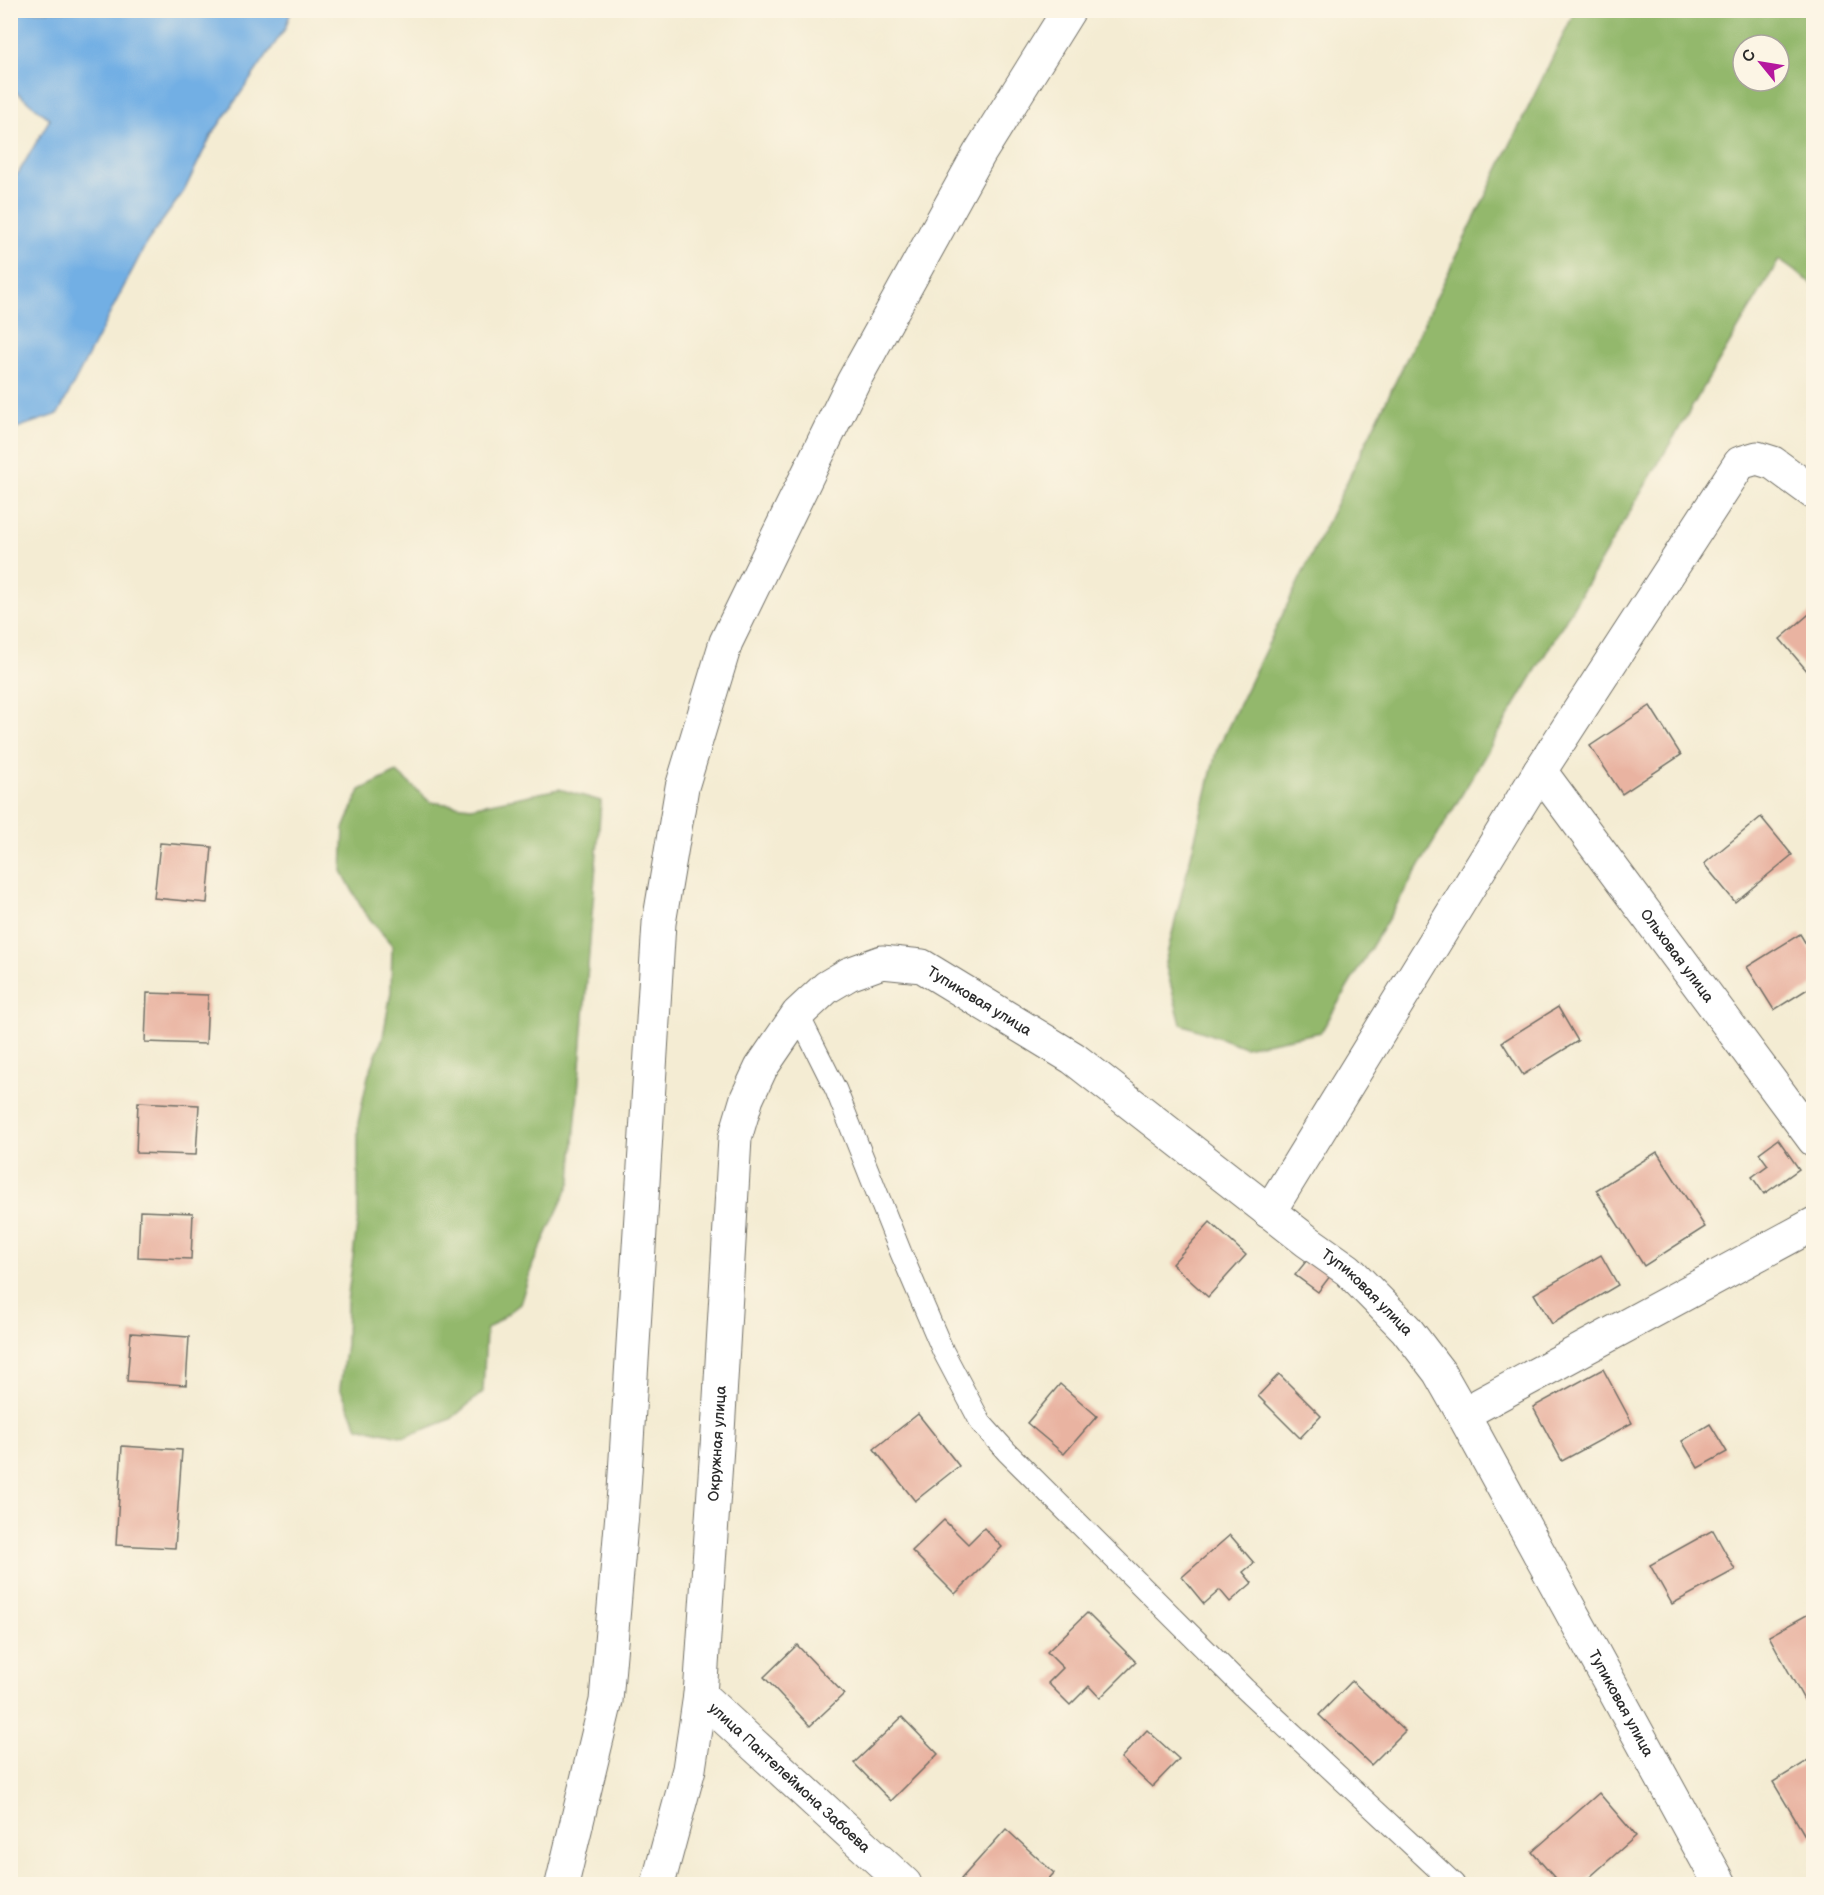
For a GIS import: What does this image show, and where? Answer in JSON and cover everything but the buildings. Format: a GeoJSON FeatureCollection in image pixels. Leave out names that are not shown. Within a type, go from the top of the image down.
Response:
{"type":"FeatureCollection","features":[{"type":"Feature","properties":{"kind":"street"},"geometry":{"type":"LineString","coordinates":[[562,1884],[606,1701],[624,1490],[658,923],[682,787],[726,642],[853,382],[979,154],[1069,10]]}},
{"type":"Feature","properties":{"kind":"street"},"geometry":{"type":"LineString","coordinates":[[1269,1212],[1540,771],[1740,463],[1757,458],[1773,463],[1814,493]]}},
{"type":"Feature","properties":{"kind":"street","name":"Ольховая улица"},"geometry":{"type":"LineString","coordinates":[[1540,771],[1814,1140]]}},
{"type":"Feature","properties":{"kind":"street","name":"Тупиковая улица"},"geometry":{"type":"LineString","coordinates":[[798,1014],[827,987],[849,974],[882,962],[922,966],[1073,1058],[1269,1212],[1348,1270],[1406,1329],[1439,1372],[1718,1883]]}},
{"type":"Feature","properties":{"kind":"street","name":"Окружная улица"},"geometry":{"type":"LineString","coordinates":[[658,1884],[689,1769],[700,1695],[735,1138],[747,1098],[761,1068],[798,1014]]}},
{"type":"Feature","properties":{"kind":"street"},"geometry":{"type":"LineString","coordinates":[[1463,1414],[1814,1224]]}},
{"type":"Feature","properties":{"kind":"street","name":"улица Пантелеймона Забоева"},"geometry":{"type":"LineString","coordinates":[[700,1695],[905,1884]]}},
{"type":"Feature","properties":{"kind":"lane"},"geometry":{"type":"LineString","coordinates":[[798,1014],[836,1090],[943,1351],[981,1423],[1007,1452],[1245,1689],[1454,1884]]}},
{"type":"Feature","properties":{"kind":"green space"},"geometry":{"type":"Polygon","coordinates":[[[1575,11],[1813,11],[1813,284],[1779,260],[1321,1032],[1245,1047],[1181,1024],[1165,963],[1216,752],[1575,11]]]}},
{"type":"Feature","properties":{"kind":"green space"},"geometry":{"type":"Polygon","coordinates":[[[397,772],[430,802],[471,807],[559,789],[601,801],[571,1181],[533,1264],[520,1304],[486,1330],[483,1392],[451,1419],[405,1437],[358,1427],[340,1388],[346,1344],[347,1302],[358,1218],[358,1123],[368,1076],[383,1037],[391,992],[392,945],[364,912],[342,871],[344,829],[360,790],[397,772]]]}},
{"type":"Feature","properties":{"kind":"water"},"geometry":{"type":"Polygon","coordinates":[[[10,11],[291,11],[285,29],[211,136],[184,191],[147,242],[58,414],[11,430],[11,180],[19,172],[50,119],[11,88],[10,11]]]}}]}
